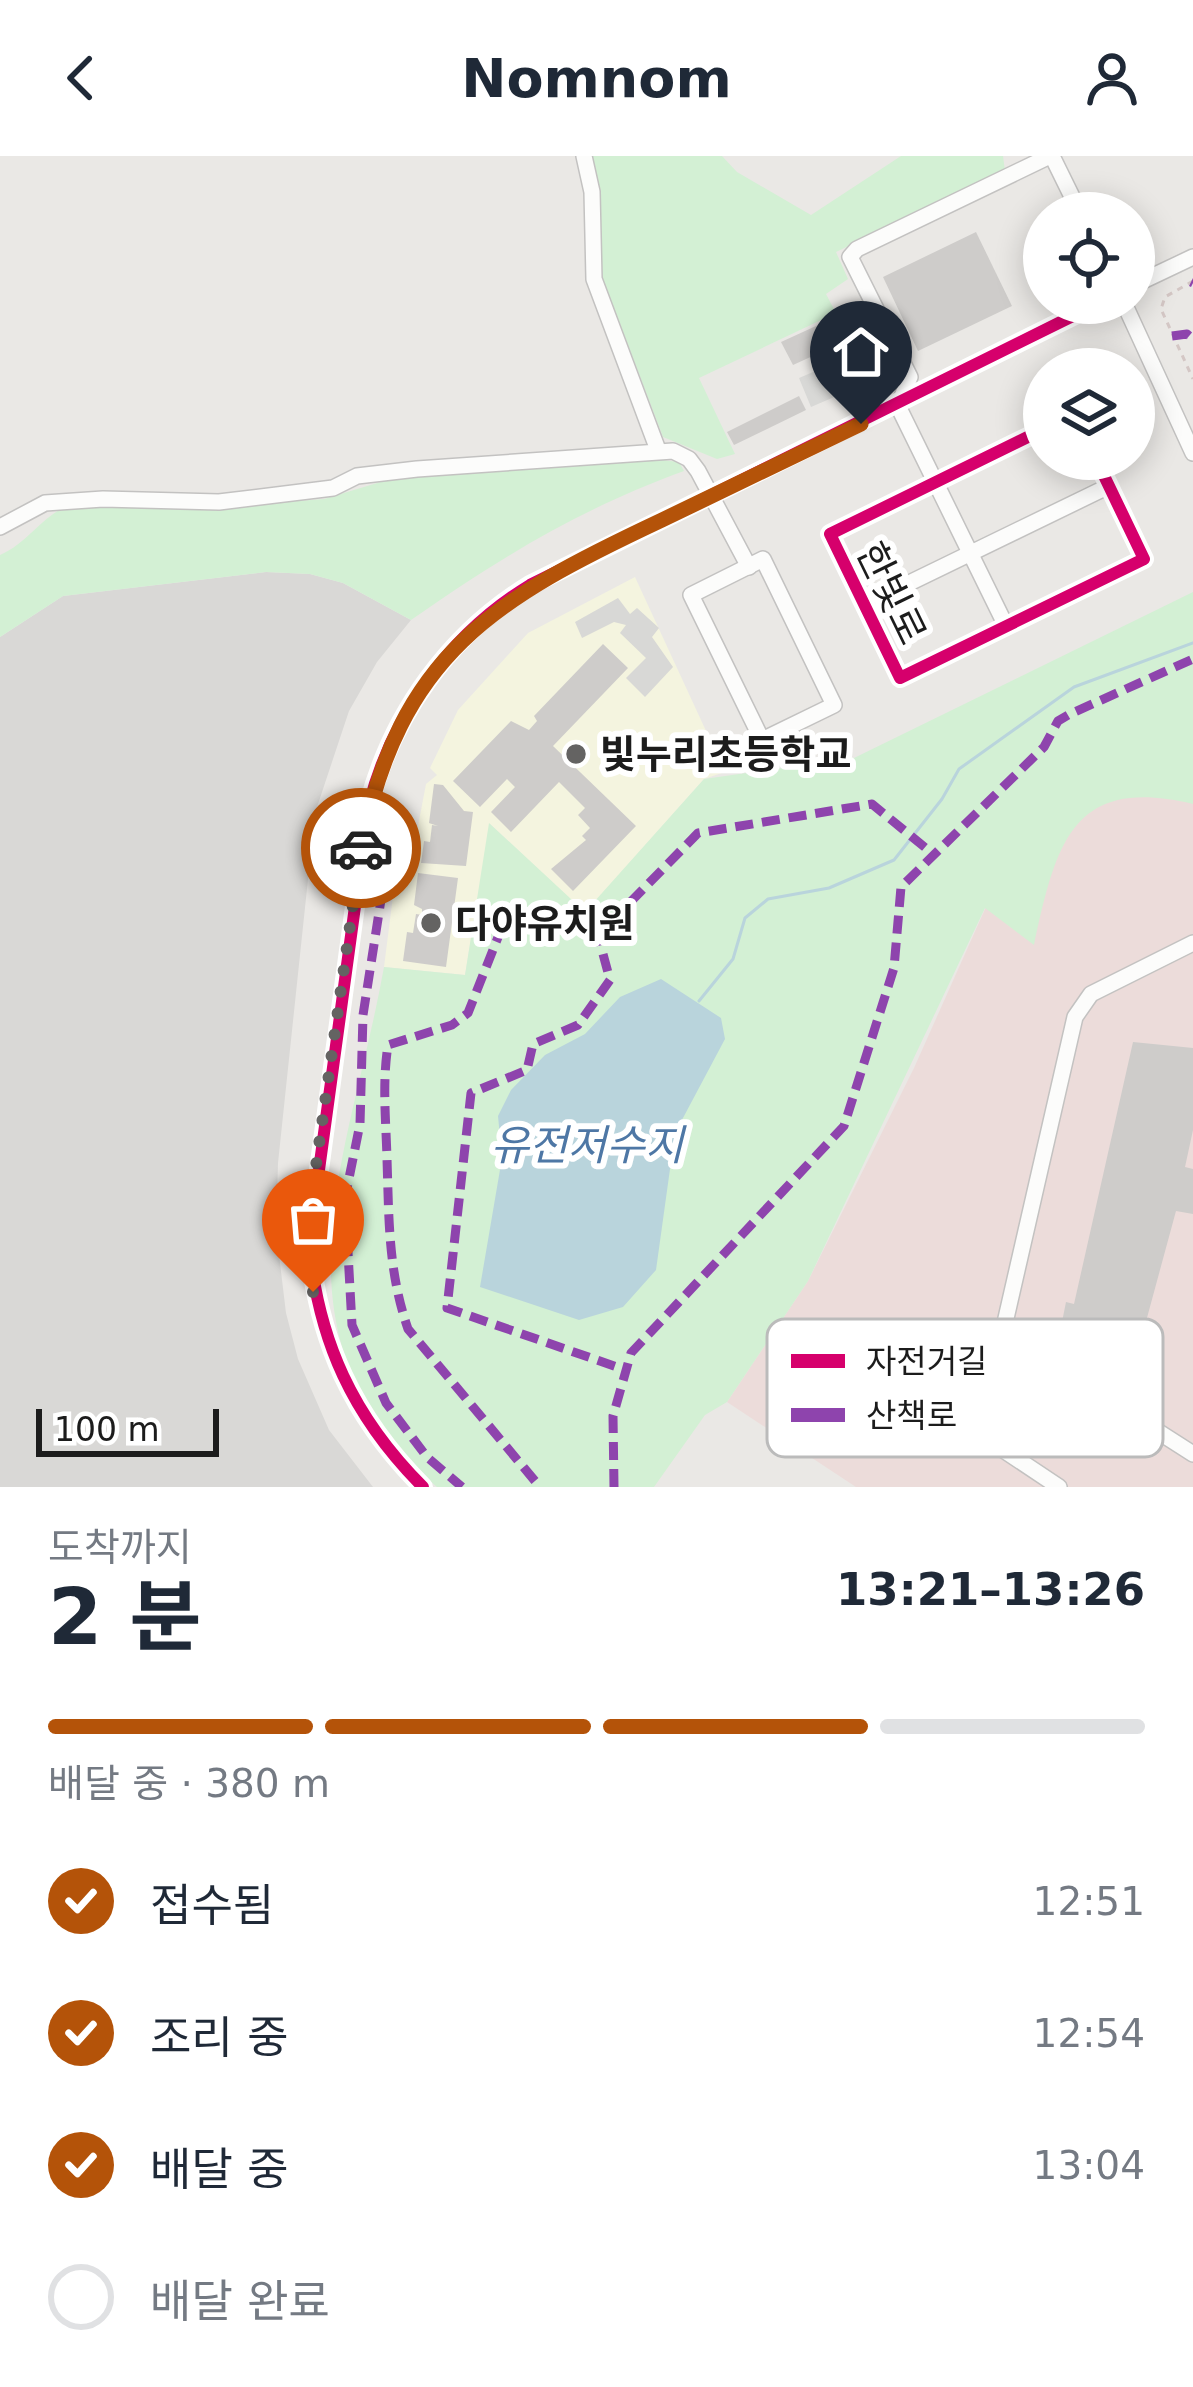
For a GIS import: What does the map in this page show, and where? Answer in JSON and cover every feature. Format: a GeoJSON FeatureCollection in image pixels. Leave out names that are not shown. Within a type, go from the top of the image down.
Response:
{"type":"FeatureCollection","features":[{"type":"Feature","properties":{"kind":"street"},"geometry":{"type":"LineString","coordinates":[[584,156],[592,192],[594,279],[658,450]]}},
{"type":"Feature","properties":{"kind":"street"},"geometry":{"type":"LineString","coordinates":[[1006,626],[898,406],[910,377],[855,275],[851,253],[1051,156],[1069,192]]}},
{"type":"Feature","properties":{"kind":"street"},"geometry":{"type":"LineString","coordinates":[[1155,275],[1193,257]]}},
{"type":"Feature","properties":{"kind":"street"},"geometry":{"type":"LineString","coordinates":[[423,1487],[377,1435],[334,1365],[313,1292],[309,1243],[359,855],[373,790],[419,692],[490,614],[555,571],[1058,324]]}},
{"type":"Feature","properties":{"kind":"street"},"geometry":{"type":"LineString","coordinates":[[1134,324],[1193,453]]}},
{"type":"Feature","properties":{"kind":"street","name":"한빛로"},"geometry":{"type":"LineString","coordinates":[[1023,440],[830,534],[900,678],[1144,559],[1106,480]]}},
{"type":"Feature","properties":{"kind":"street"},"geometry":{"type":"LineString","coordinates":[[0,527],[45,503],[103,499],[219,502],[333,488],[357,476],[658,450],[689,458],[749,566]]}},
{"type":"Feature","properties":{"kind":"street","name":"한빛로"},"geometry":{"type":"LineString","coordinates":[[864,605],[1109,486]]}},
{"type":"Feature","properties":{"kind":"street"},"geometry":{"type":"LineString","coordinates":[[763,560],[834,705],[762,740],[691,595],[749,566],[763,560]]}},
{"type":"Feature","properties":{"kind":"street"},"geometry":{"type":"LineString","coordinates":[[1007,1319],[1075,1016],[1091,994],[1193,943]]}},
{"type":"Feature","properties":{"kind":"street"},"geometry":{"type":"LineString","coordinates":[[1163,1435],[1193,1454]]}},
{"type":"Feature","properties":{"kind":"street"},"geometry":{"type":"LineString","coordinates":[[1014,1457],[1058,1487]]}},
{"type":"Feature","properties":{"kind":"path"},"geometry":{"type":"LineString","coordinates":[[1193,281],[1165,297],[1161,309],[1193,379]]}},
{"type":"Feature","properties":{"kind":"shaded area"},"geometry":{"type":"Polygon","coordinates":[[[860,352],[864,361],[874,356],[878,364],[866,373],[869,382],[811,407],[799,378],[860,352]]]}},
{"type":"Feature","properties":{"kind":"shaded area"},"geometry":{"type":"Polygon","coordinates":[[[266,572],[310,574],[343,583],[411,620],[377,662],[349,711],[315,813],[278,1163],[276,1230],[286,1313],[298,1359],[329,1430],[373,1487],[0,1487],[0,637],[63,596],[266,572]]]}},
{"type":"Feature","properties":{"kind":"shaded area","name":"빛누리초등학교"},"geometry":{"type":"Polygon","coordinates":[[[635,577],[725,772],[704,779],[585,913],[490,824],[465,975],[384,967],[399,849],[414,847],[426,784],[437,775],[430,768],[458,710],[528,633],[635,577]]]}},
{"type":"Feature","properties":{"kind":"shaded area"},"geometry":{"type":"Polygon","coordinates":[[[618,598],[630,614],[637,608],[659,628],[652,637],[673,667],[645,697],[626,678],[646,658],[620,633],[626,625],[614,622],[582,638],[575,622],[618,598]]]}},
{"type":"Feature","properties":{"kind":"shaded area"},"geometry":{"type":"Polygon","coordinates":[[[1193,691],[1193,1487],[856,1487],[810,1457],[1163,1457],[1163,1319],[783,1319],[808,1281],[914,1068],[1036,795],[1193,691]]]}},
{"type":"Feature","properties":{"kind":"shaded area"},"geometry":{"type":"Polygon","coordinates":[[[767,1342],[767,1428],[727,1402],[767,1342]]]}},
{"type":"Feature","properties":{"kind":"green space"},"geometry":{"type":"Polygon","coordinates":[[[590,156],[722,156],[737,172],[811,215],[901,156],[1003,156],[1005,171],[836,252],[848,279],[826,294],[836,313],[699,378],[735,454],[717,459],[663,437],[599,269],[590,156]]]}},
{"type":"Feature","properties":{"kind":"green space"},"geometry":{"type":"Polygon","coordinates":[[[653,459],[679,462],[684,471],[542,536],[411,620],[343,583],[310,574],[266,572],[63,596],[0,637],[0,555],[63,508],[324,499],[397,477],[653,459]]]}},
{"type":"Feature","properties":{"kind":"green space"},"geometry":{"type":"Polygon","coordinates":[[[1193,592],[1193,804],[1152,798],[1120,800],[1095,809],[1062,848],[1034,945],[985,908],[808,1281],[783,1319],[767,1319],[767,1342],[727,1402],[705,1415],[654,1487],[437,1487],[383,1429],[349,1368],[333,1306],[331,1241],[339,1175],[384,967],[465,975],[489,823],[585,912],[704,779],[854,758],[1193,592]]]}},
{"type":"Feature","properties":{"kind":"water","name":"유전저수지"},"geometry":{"type":"Polygon","coordinates":[[[661,979],[721,1018],[725,1039],[675,1133],[656,1270],[623,1307],[579,1320],[480,1287],[502,1158],[498,1116],[511,1090],[545,1055],[585,1034],[620,997],[661,979]]]}},
{"type":"Feature","properties":{"kind":"building"},"geometry":{"type":"Polygon","coordinates":[[[976,232],[1012,306],[918,351],[883,277],[976,232]]]}},
{"type":"Feature","properties":{"kind":"building"},"geometry":{"type":"Polygon","coordinates":[[[840,315],[852,338],[793,365],[781,342],[840,315]]]}},
{"type":"Feature","properties":{"kind":"building"},"geometry":{"type":"Polygon","coordinates":[[[799,396],[806,410],[734,445],[727,432],[799,396]]]}},
{"type":"Feature","properties":{"kind":"building"},"geometry":{"type":"Polygon","coordinates":[[[603,644],[628,668],[553,746],[636,826],[573,891],[551,869],[586,840],[582,836],[590,828],[578,815],[585,808],[559,782],[511,832],[491,812],[515,787],[507,779],[480,807],[453,781],[511,721],[529,730],[537,721],[534,716],[603,644]]]}},
{"type":"Feature","properties":{"kind":"building"},"geometry":{"type":"Polygon","coordinates":[[[434,784],[443,785],[464,811],[473,812],[466,866],[421,863],[424,841],[430,842],[432,825],[438,826],[429,823],[434,784]]]}},
{"type":"Feature","properties":{"kind":"building"},"geometry":{"type":"Polygon","coordinates":[[[418,873],[458,878],[446,967],[403,961],[407,932],[413,933],[416,914],[422,915],[422,909],[414,905],[418,873]]]}},
{"type":"Feature","properties":{"kind":"building"},"geometry":{"type":"Polygon","coordinates":[[[1133,1042],[1193,1048],[1193,1130],[1185,1167],[1193,1169],[1193,1214],[1176,1211],[1147,1319],[1063,1319],[1066,1302],[1074,1304],[1133,1042]]]}},
{"type":"Feature","properties":{"kind":"waterway"},"geometry":{"type":"LineString","coordinates":[[699,1001],[733,959],[745,918],[768,899],[829,888],[894,860],[942,799],[959,769],[1074,687],[1193,643]]}},
{"type":"Feature","properties":{"kind":"marked path"},"geometry":{"type":"LineString","coordinates":[[1172,336],[1187,334],[1193,339]]}},
{"type":"Feature","properties":{"kind":"marked path"},"geometry":{"type":"LineString","coordinates":[[614,1487],[613,1416],[631,1353],[844,1126],[894,968],[901,887],[1044,747],[1058,721],[1193,659]]}},
{"type":"Feature","properties":{"kind":"marked path"},"geometry":{"type":"LineString","coordinates":[[369,804],[395,810],[363,1015],[360,1124],[345,1198],[352,1325],[386,1403],[427,1457],[462,1487]]}},
{"type":"Feature","properties":{"kind":"marked path"},"geometry":{"type":"LineString","coordinates":[[535,1481],[408,1329],[389,1224],[388,1045],[452,1025],[468,1013],[506,917],[588,930],[607,926],[698,833],[872,804],[933,854]]}},
{"type":"Feature","properties":{"kind":"marked path"},"geometry":{"type":"LineString","coordinates":[[596,928],[610,980],[578,1025],[533,1044],[527,1070],[471,1093],[447,1308],[623,1369]]}},
{"type":"Feature","properties":{"kind":"cycle path"},"geometry":{"type":"LineString","coordinates":[[423,1487],[377,1433],[343,1376],[321,1313],[309,1243],[369,804],[409,708],[474,627],[530,585],[1057,324]]}},
{"type":"Feature","properties":{"kind":"cycle path"},"geometry":{"type":"LineString","coordinates":[[1023,439],[830,534],[900,678],[1144,559],[1106,480]]}},
{"type":"Feature","properties":{"kind":"way so far"},"geometry":{"type":"LineString","coordinates":[[313,1292],[310,1208],[361,848]]}},
{"type":"Feature","properties":{"kind":"place","name":"빛누리초등학교"},"geometry":{"type":"Point","coordinates":[576,754]}},
{"type":"Feature","properties":{"kind":"place","name":"다야유치원"},"geometry":{"type":"Point","coordinates":[431,923]}},
{"type":"Feature","properties":{"kind":"route"},"geometry":{"type":"LineString","coordinates":[[361,848],[373,790],[402,721],[433,671],[490,614],[555,571],[861,424]]}}]}
